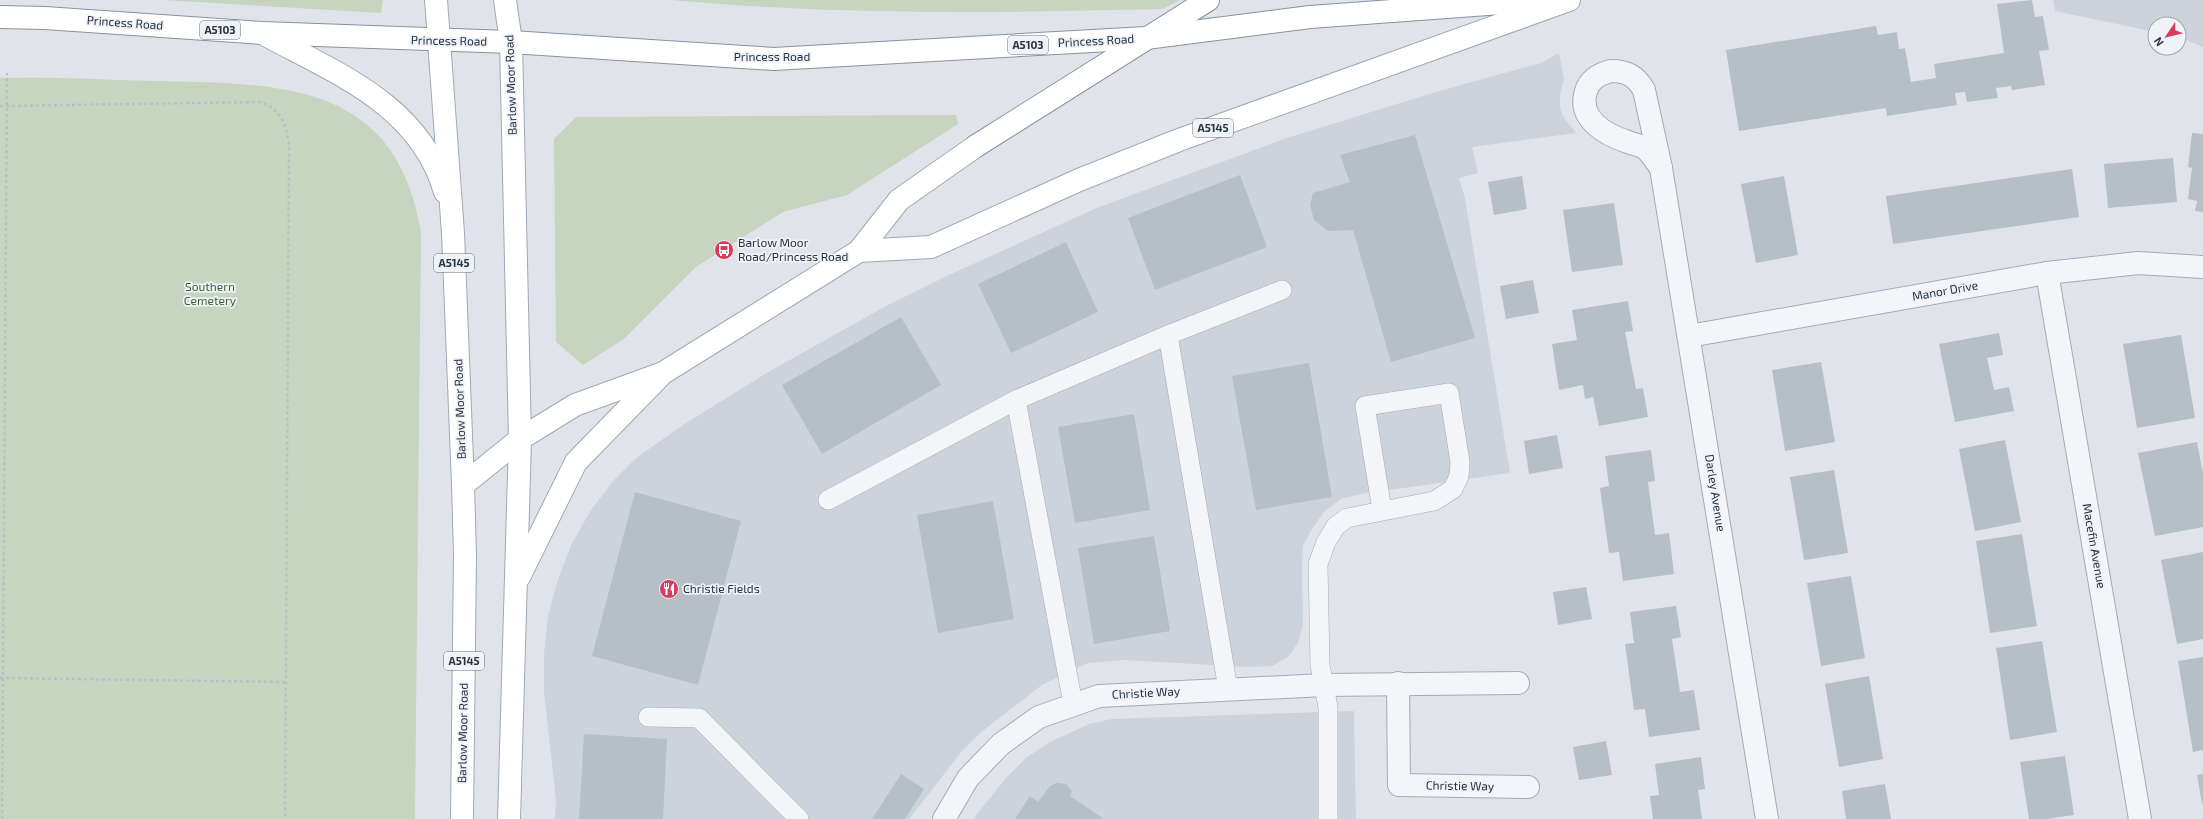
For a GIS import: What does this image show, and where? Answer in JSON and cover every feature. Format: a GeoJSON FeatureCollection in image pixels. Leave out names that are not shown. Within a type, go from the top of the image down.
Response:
{"type":"FeatureCollection","features":[{"type":"Feature","properties":{"kind":"main road","name":"Barlow Moor Road"},"geometry":{"type":"LineString","coordinates":[[436,0],[453,233],[463,485],[465,554],[462,819]]}},
{"type":"Feature","properties":{"kind":"main road","name":"Barlow Moor Road"},"geometry":{"type":"LineString","coordinates":[[505,0],[511,42],[520,439],[509,819]]}},
{"type":"Feature","properties":{"kind":"main road","name":"A5103"},"geometry":{"type":"LineString","coordinates":[[976,146],[1208,0]]}},
{"type":"Feature","properties":{"kind":"main road","name":"Princess Road"},"geometry":{"type":"LineString","coordinates":[[0,17],[45,18],[262,33],[440,41],[511,42],[774,59],[1146,38],[1310,17],[1543,0]]}},
{"type":"Feature","properties":{"kind":"main road","name":"A5145"},"geometry":{"type":"LineString","coordinates":[[859,251],[931,247],[1079,180],[1179,140],[1569,0]]}},
{"type":"Feature","properties":{"kind":"main road","name":"A5145"},"geometry":{"type":"LineString","coordinates":[[262,33],[361,86],[382,100],[398,115],[421,143],[442,182],[449,207],[453,233]]}},
{"type":"Feature","properties":{"kind":"main road","name":"A5145"},"geometry":{"type":"LineString","coordinates":[[463,485],[520,439],[575,405],[663,373],[859,251],[899,200],[976,146]]}},
{"type":"Feature","properties":{"kind":"main road","name":"A5145"},"geometry":{"type":"LineString","coordinates":[[515,585],[576,462],[663,373]]}},
{"type":"Feature","properties":{"kind":"street","name":"Darley Avenue"},"geometry":{"type":"LineString","coordinates":[[1661,168],[1690,336],[1767,819]]}},
{"type":"Feature","properties":{"kind":"street","name":"Manor Drive"},"geometry":{"type":"LineString","coordinates":[[1690,336],[2047,273],[2138,263],[2203,267]]}},
{"type":"Feature","properties":{"kind":"street","name":"Macefin Avenue"},"geometry":{"type":"LineString","coordinates":[[2047,273],[2140,819]]}},
{"type":"Feature","properties":{"kind":"street","name":"Christie Way"},"geometry":{"type":"LineString","coordinates":[[944,819],[968,778],[1001,744],[1039,717],[1099,696],[1324,685],[1398,683],[1518,683]]}},
{"type":"Feature","properties":{"kind":"street","name":"Christie Way"},"geometry":{"type":"LineString","coordinates":[[1398,683],[1399,785],[1528,787]]}},
{"type":"Feature","properties":{"kind":"lane"},"geometry":{"type":"LineString","coordinates":[[828,500],[1016,400],[1168,335],[1282,290]]}},
{"type":"Feature","properties":{"kind":"lane"},"geometry":{"type":"LineString","coordinates":[[1168,335],[1228,689]]}},
{"type":"Feature","properties":{"kind":"lane"},"geometry":{"type":"LineString","coordinates":[[1328,819],[1328,707],[1320,665],[1318,564],[1326,542],[1336,526],[1347,518],[1434,501],[1452,488],[1459,476],[1460,462],[1449,393],[1365,406],[1382,510]]}},
{"type":"Feature","properties":{"kind":"lane"},"geometry":{"type":"LineString","coordinates":[[1016,400],[1073,704]]}},
{"type":"Feature","properties":{"kind":"lane"},"geometry":{"type":"LineString","coordinates":[[648,717],[699,718],[799,819]]}},
{"type":"Feature","properties":{"kind":"path"},"geometry":{"type":"LineString","coordinates":[[2,819],[1,678],[8,106],[7,73]]}},
{"type":"Feature","properties":{"kind":"path"},"geometry":{"type":"LineString","coordinates":[[0,106],[259,102],[269,104],[277,111],[283,120],[289,144],[285,819]]}},
{"type":"Feature","properties":{"kind":"path"},"geometry":{"type":"LineString","coordinates":[[1,678],[286,682]]}},
{"type":"Feature","properties":{"kind":"shaded area"},"geometry":{"type":"Polygon","coordinates":[[[2053,0],[2203,0],[2203,47],[2187,40],[2187,16],[2147,16],[2147,30],[2055,11],[2053,0]]]}},
{"type":"Feature","properties":{"kind":"shaded area"},"geometry":{"type":"Polygon","coordinates":[[[1559,53],[1564,79],[1560,95],[1560,107],[1564,118],[1576,133],[1472,147],[1478,173],[1459,178],[1465,198],[1510,473],[1361,494],[1341,499],[1324,512],[1312,529],[1303,546],[1303,624],[1298,643],[1288,657],[1272,666],[1246,667],[1125,660],[1088,663],[1042,685],[980,733],[962,751],[909,819],[555,819],[556,801],[544,692],[544,654],[548,616],[558,579],[572,543],[591,510],[614,480],[636,458],[686,423],[770,371],[886,306],[951,274],[1099,207],[1284,139],[1439,91],[1541,63],[1559,53]]]}},
{"type":"Feature","properties":{"kind":"shaded area"},"geometry":{"type":"Polygon","coordinates":[[[1354,711],[1356,819],[973,819],[1006,778],[1027,757],[1050,742],[1089,724],[1112,719],[1354,711]]]}},
{"type":"Feature","properties":{"kind":"green space"},"geometry":{"type":"Polygon","coordinates":[[[162,0],[383,0],[381,13],[162,0]]]}},
{"type":"Feature","properties":{"kind":"green space"},"geometry":{"type":"Polygon","coordinates":[[[671,0],[1180,0],[1163,9],[917,12],[732,5],[671,0]]]}},
{"type":"Feature","properties":{"kind":"green space","name":"Southern Cemetery"},"geometry":{"type":"Polygon","coordinates":[[[0,78],[203,82],[288,90],[326,101],[359,119],[387,145],[408,182],[421,232],[415,819],[0,819],[0,78]]]}},
{"type":"Feature","properties":{"kind":"green space"},"geometry":{"type":"Polygon","coordinates":[[[956,115],[958,124],[847,195],[783,212],[696,267],[625,338],[583,365],[556,342],[554,139],[576,117],[956,115]]]}},
{"type":"Feature","properties":{"kind":"building"},"geometry":{"type":"Polygon","coordinates":[[[2032,0],[2035,17],[2043,16],[2049,50],[2039,51],[2045,85],[2012,90],[2011,86],[1996,88],[1998,98],[1967,102],[1965,92],[1955,93],[1957,105],[1887,116],[1886,108],[1739,131],[1726,50],[1876,26],[1878,35],[1897,32],[1899,49],[1905,48],[1911,82],[1936,78],[1934,64],[2004,53],[1997,4],[2032,0]]]}},
{"type":"Feature","properties":{"kind":"building"},"geometry":{"type":"Polygon","coordinates":[[[2192,133],[2203,134],[2203,212],[2195,211],[2197,201],[2188,199],[2192,168],[2188,167],[2192,133]]]}},
{"type":"Feature","properties":{"kind":"building"},"geometry":{"type":"Polygon","coordinates":[[[1415,135],[1475,338],[1391,362],[1353,230],[1328,231],[1314,220],[1310,205],[1313,193],[1350,182],[1340,155],[1415,135]]]}},
{"type":"Feature","properties":{"kind":"building"},"geometry":{"type":"Polygon","coordinates":[[[2173,158],[2177,202],[2108,208],[2104,164],[2173,158]]]}},
{"type":"Feature","properties":{"kind":"building"},"geometry":{"type":"Polygon","coordinates":[[[2072,169],[2079,217],[1893,244],[1886,196],[2072,169]]]}},
{"type":"Feature","properties":{"kind":"building"},"geometry":{"type":"Polygon","coordinates":[[[1240,175],[1267,247],[1155,290],[1128,218],[1240,175]]]}},
{"type":"Feature","properties":{"kind":"building"},"geometry":{"type":"Polygon","coordinates":[[[1522,176],[1527,209],[1494,215],[1488,182],[1522,176]]]}},
{"type":"Feature","properties":{"kind":"building"},"geometry":{"type":"Polygon","coordinates":[[[1784,176],[1798,255],[1756,263],[1741,184],[1784,176]]]}},
{"type":"Feature","properties":{"kind":"building"},"geometry":{"type":"Polygon","coordinates":[[[1614,203],[1623,265],[1572,272],[1563,210],[1614,203]]]}},
{"type":"Feature","properties":{"kind":"building"},"geometry":{"type":"Polygon","coordinates":[[[1066,242],[1098,312],[1011,353],[978,284],[1066,242]]]}},
{"type":"Feature","properties":{"kind":"building"},"geometry":{"type":"Polygon","coordinates":[[[1533,280],[1539,313],[1506,319],[1500,286],[1533,280]]]}},
{"type":"Feature","properties":{"kind":"building"},"geometry":{"type":"Polygon","coordinates":[[[1628,301],[1633,331],[1625,332],[1636,389],[1643,388],[1648,417],[1599,426],[1593,397],[1585,399],[1583,385],[1559,390],[1552,344],[1577,340],[1572,310],[1628,301]]]}},
{"type":"Feature","properties":{"kind":"building"},"geometry":{"type":"Polygon","coordinates":[[[901,317],[941,385],[822,454],[782,385],[901,317]]]}},
{"type":"Feature","properties":{"kind":"building"},"geometry":{"type":"Polygon","coordinates":[[[1999,333],[2003,355],[1987,358],[1994,390],[2009,387],[2014,411],[1955,422],[1939,344],[1999,333]]]}},
{"type":"Feature","properties":{"kind":"building"},"geometry":{"type":"Polygon","coordinates":[[[2181,335],[2195,418],[2137,428],[2123,344],[2181,335]]]}},
{"type":"Feature","properties":{"kind":"building"},"geometry":{"type":"Polygon","coordinates":[[[1821,362],[1835,442],[1785,451],[1772,370],[1821,362]]]}},
{"type":"Feature","properties":{"kind":"building"},"geometry":{"type":"Polygon","coordinates":[[[1309,363],[1332,497],[1256,510],[1232,376],[1309,363]]]}},
{"type":"Feature","properties":{"kind":"building"},"geometry":{"type":"Polygon","coordinates":[[[1134,414],[1150,510],[1075,523],[1058,427],[1134,414]]]}},
{"type":"Feature","properties":{"kind":"building"},"geometry":{"type":"Polygon","coordinates":[[[1557,435],[1563,468],[1529,474],[1524,441],[1557,435]]]}},
{"type":"Feature","properties":{"kind":"building"},"geometry":{"type":"Polygon","coordinates":[[[2005,440],[2021,522],[1975,531],[1959,449],[2005,440]]]}},
{"type":"Feature","properties":{"kind":"building"},"geometry":{"type":"Polygon","coordinates":[[[2197,442],[2203,474],[2203,527],[2155,536],[2138,453],[2197,442]]]}},
{"type":"Feature","properties":{"kind":"building"},"geometry":{"type":"Polygon","coordinates":[[[1651,450],[1655,481],[1648,482],[1655,535],[1669,533],[1674,574],[1623,581],[1619,552],[1609,553],[1600,488],[1609,486],[1605,456],[1651,450]]]}},
{"type":"Feature","properties":{"kind":"building"},"geometry":{"type":"Polygon","coordinates":[[[1834,470],[1848,553],[1804,560],[1790,477],[1834,470]]]}},
{"type":"Feature","properties":{"kind":"building"},"geometry":{"type":"Polygon","coordinates":[[[635,492],[741,521],[698,685],[592,656],[635,492]]]}},
{"type":"Feature","properties":{"kind":"building"},"geometry":{"type":"Polygon","coordinates":[[[993,501],[1014,619],[938,633],[917,515],[993,501]]]}},
{"type":"Feature","properties":{"kind":"building"},"geometry":{"type":"Polygon","coordinates":[[[2022,534],[2037,626],[1990,633],[1976,541],[2022,534]]]}},
{"type":"Feature","properties":{"kind":"building"},"geometry":{"type":"Polygon","coordinates":[[[1154,536],[1170,631],[1094,644],[1078,548],[1154,536]]]}},
{"type":"Feature","properties":{"kind":"building"},"geometry":{"type":"Polygon","coordinates":[[[2203,552],[2203,639],[2177,644],[2161,560],[2203,552]]]}},
{"type":"Feature","properties":{"kind":"building"},"geometry":{"type":"Polygon","coordinates":[[[1851,576],[1865,658],[1821,666],[1807,583],[1851,576]]]}},
{"type":"Feature","properties":{"kind":"building"},"geometry":{"type":"Polygon","coordinates":[[[1586,587],[1592,619],[1558,625],[1553,592],[1586,587]]]}},
{"type":"Feature","properties":{"kind":"building"},"geometry":{"type":"Polygon","coordinates":[[[1676,606],[1681,637],[1672,639],[1680,692],[1694,690],[1700,730],[1649,737],[1645,709],[1634,710],[1625,644],[1634,643],[1630,612],[1676,606]]]}},
{"type":"Feature","properties":{"kind":"building"},"geometry":{"type":"Polygon","coordinates":[[[2042,641],[2057,732],[2010,740],[1996,648],[2042,641]]]}},
{"type":"Feature","properties":{"kind":"building"},"geometry":{"type":"Polygon","coordinates":[[[2203,657],[2203,750],[2193,752],[2178,661],[2203,657]]]}},
{"type":"Feature","properties":{"kind":"building"},"geometry":{"type":"Polygon","coordinates":[[[1869,676],[1883,759],[1839,767],[1825,684],[1869,676]]]}},
{"type":"Feature","properties":{"kind":"building"},"geometry":{"type":"Polygon","coordinates":[[[584,734],[667,739],[663,819],[579,819],[584,734]]]}},
{"type":"Feature","properties":{"kind":"building"},"geometry":{"type":"Polygon","coordinates":[[[1606,741],[1612,775],[1579,780],[1573,747],[1606,741]]]}},
{"type":"Feature","properties":{"kind":"building"},"geometry":{"type":"Polygon","coordinates":[[[2065,756],[2074,815],[2046,819],[2029,819],[2020,762],[2065,756]]]}},
{"type":"Feature","properties":{"kind":"building"},"geometry":{"type":"Polygon","coordinates":[[[1701,757],[1705,789],[1698,790],[1702,819],[1653,819],[1650,796],[1659,795],[1655,764],[1701,757]]]}},
{"type":"Feature","properties":{"kind":"building"},"geometry":{"type":"Polygon","coordinates":[[[901,774],[924,789],[905,819],[872,819],[901,774]]]}},
{"type":"Feature","properties":{"kind":"building"},"geometry":{"type":"Polygon","coordinates":[[[2203,774],[2203,804],[2202,804],[2197,775],[2203,774]]]}},
{"type":"Feature","properties":{"kind":"building"},"geometry":{"type":"Polygon","coordinates":[[[1056,783],[1066,784],[1072,791],[1070,796],[1104,819],[1015,819],[1030,796],[1038,802],[1050,786],[1056,783]]]}},
{"type":"Feature","properties":{"kind":"building"},"geometry":{"type":"Polygon","coordinates":[[[1885,784],[1891,819],[1846,819],[1842,791],[1885,784]]]}},
{"type":"Feature","properties":{"kind":"place","name":"Barlow Moor Road/Princess Road"},"geometry":{"type":"Point","coordinates":[724,250]}},
{"type":"Feature","properties":{"kind":"place","name":"Christie Fields"},"geometry":{"type":"Point","coordinates":[669,589]}}]}
